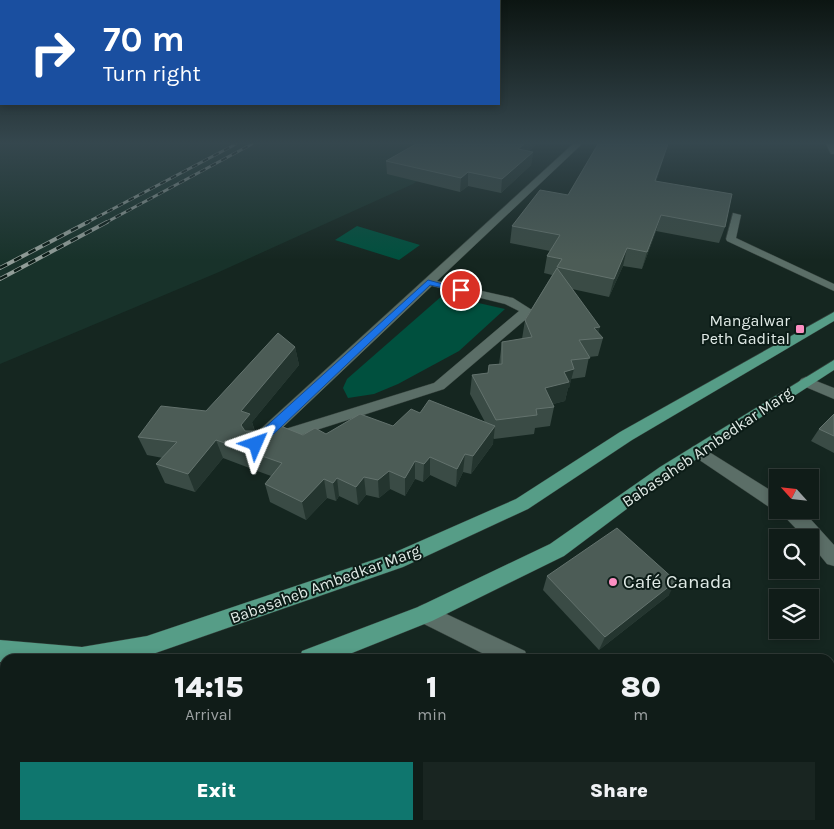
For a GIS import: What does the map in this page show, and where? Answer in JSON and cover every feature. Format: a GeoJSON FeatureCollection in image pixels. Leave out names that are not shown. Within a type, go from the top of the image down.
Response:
{"type":"FeatureCollection","features":[{"type":"Feature","properties":{"kind":"main road","name":"Babasaheb Ambedkar Marg"},"geometry":{"type":"LineString","coordinates":[[104,654],[147,646],[405,557],[522,504],[626,436],[834,316]]}},
{"type":"Feature","properties":{"kind":"main road","name":"Babasaheb Ambedkar Marg"},"geometry":{"type":"LineString","coordinates":[[324,654],[425,614],[557,550],[666,471],[834,364]]}},
{"type":"Feature","properties":{"kind":"main road","name":"Babasaheb Ambedkar Marg"},"geometry":{"type":"LineString","coordinates":[[0,651],[35,654]]}},
{"type":"Feature","properties":{"kind":"street"},"geometry":{"type":"LineString","coordinates":[[428,282],[510,301],[526,310],[521,317],[439,386],[256,444],[428,282],[536,183]]}},
{"type":"Feature","properties":{"kind":"street"},"geometry":{"type":"LineString","coordinates":[[736,215],[731,239],[834,288]]}},
{"type":"Feature","properties":{"kind":"street"},"geometry":{"type":"LineString","coordinates":[[806,382],[834,394]]}},
{"type":"Feature","properties":{"kind":"street"},"geometry":{"type":"LineString","coordinates":[[698,451],[769,498]]}},
{"type":"Feature","properties":{"kind":"street"},"geometry":{"type":"LineString","coordinates":[[800,519],[834,558]]}},
{"type":"Feature","properties":{"kind":"street"},"geometry":{"type":"LineString","coordinates":[[425,614],[507,654]]}},
{"type":"Feature","properties":{"kind":"shaded area"},"geometry":{"type":"Polygon","coordinates":[[[0,183],[415,183],[219,272],[0,364],[0,183]]]}},
{"type":"Feature","properties":{"kind":"green space"},"geometry":{"type":"Polygon","coordinates":[[[357,226],[420,245],[399,260],[335,240],[357,226]]]}},
{"type":"Feature","properties":{"kind":"green space"},"geometry":{"type":"Polygon","coordinates":[[[443,295],[505,309],[459,351],[398,384],[374,394],[348,398],[343,388],[347,379],[443,295]]]}},
{"type":"Feature","properties":{"kind":"building"},"geometry":{"type":"Polygon","coordinates":[[[575,183],[665,183],[732,194],[725,227],[661,215],[647,252],[627,248],[614,279],[557,267],[562,259],[547,256],[560,235],[512,226],[540,190],[568,195],[575,183]]]}},
{"type":"Feature","properties":{"kind":"building"},"geometry":{"type":"Polygon","coordinates":[[[557,268],[600,327],[594,328],[603,338],[579,340],[590,358],[571,360],[574,369],[564,372],[569,382],[545,388],[554,407],[536,409],[537,415],[496,420],[472,375],[488,373],[489,365],[502,364],[502,342],[532,337],[525,320],[557,268]]]}},
{"type":"Feature","properties":{"kind":"building"},"geometry":{"type":"Polygon","coordinates":[[[278,333],[295,347],[241,411],[250,414],[241,425],[245,431],[258,431],[278,425],[303,435],[315,428],[326,434],[360,414],[393,426],[411,409],[420,413],[429,400],[495,426],[473,456],[465,454],[457,469],[430,457],[424,464],[415,461],[405,478],[389,471],[378,480],[364,477],[356,487],[337,478],[333,483],[324,479],[302,502],[265,484],[282,463],[216,440],[188,474],[156,464],[177,442],[138,437],[161,406],[206,411],[278,333]]]}},
{"type":"Feature","properties":{"kind":"building"},"geometry":{"type":"Polygon","coordinates":[[[834,414],[834,436],[819,429],[834,414]]]}},
{"type":"Feature","properties":{"kind":"building"},"geometry":{"type":"Polygon","coordinates":[[[617,528],[676,581],[605,637],[547,576],[617,528]]]}},
{"type":"Feature","properties":{"kind":"railway"},"geometry":{"type":"LineString","coordinates":[[86,223],[163,183]]}},
{"type":"Feature","properties":{"kind":"railway"},"geometry":{"type":"LineString","coordinates":[[105,223],[180,183]]}},
{"type":"Feature","properties":{"kind":"railway"},"geometry":{"type":"LineString","coordinates":[[0,268],[88,222]]}},
{"type":"Feature","properties":{"kind":"railway"},"geometry":{"type":"LineString","coordinates":[[0,279],[107,222]]}},
{"type":"Feature","properties":{"kind":"place","name":"Mangalwar Peth Gadital"},"geometry":{"type":"Point","coordinates":[800,329]}},
{"type":"Feature","properties":{"kind":"place","name":"Café Canada"},"geometry":{"type":"Point","coordinates":[613,582]}},
{"type":"Feature","properties":{"kind":"route"},"geometry":{"type":"LineString","coordinates":[[256,444],[428,282],[461,290]]}}]}
